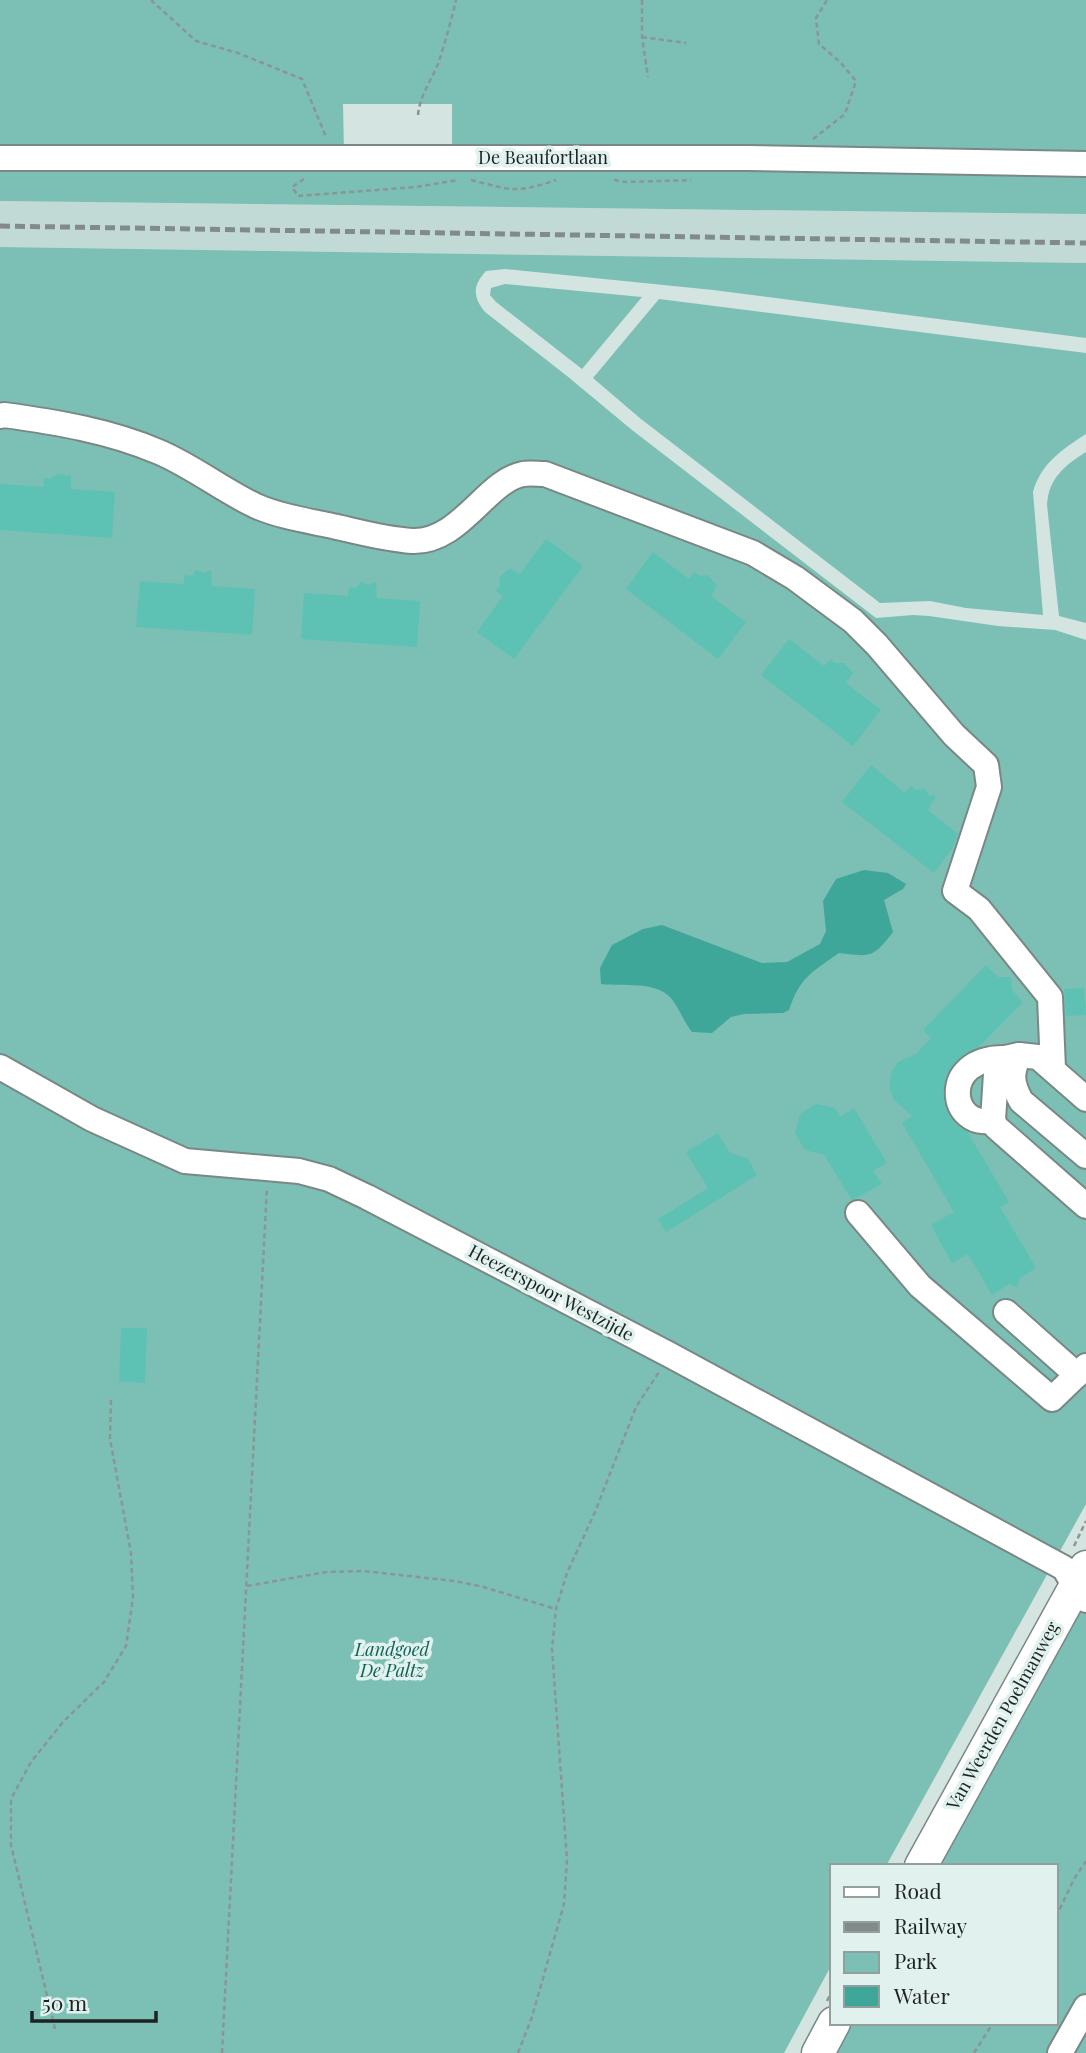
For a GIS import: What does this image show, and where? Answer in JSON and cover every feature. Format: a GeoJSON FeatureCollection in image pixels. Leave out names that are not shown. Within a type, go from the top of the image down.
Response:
{"type":"FeatureCollection","features":[{"type":"Feature","properties":{"kind":"main road","name":"Van Weerden Poelmanweg"},"geometry":{"type":"LineString","coordinates":[[922,1864],[1082,1585]]}},
{"type":"Feature","properties":{"kind":"main road"},"geometry":{"type":"LineString","coordinates":[[818,2053],[833,2025]]}},
{"type":"Feature","properties":{"kind":"street","name":"De Beaufortlaan"},"geometry":{"type":"LineString","coordinates":[[0,158],[323,158],[445,155],[1086,164]]}},
{"type":"Feature","properties":{"kind":"street"},"geometry":{"type":"LineString","coordinates":[[0,416],[33,419],[114,436],[157,451],[200,472],[258,507],[281,515],[402,540],[415,541],[440,534],[457,524],[505,482],[523,474],[545,474],[741,548],[795,578],[853,621],[954,735],[986,765],[989,787],[955,891],[979,909],[1049,997],[1053,1069]]}},
{"type":"Feature","properties":{"kind":"street"},"geometry":{"type":"LineString","coordinates":[[1012,1057],[998,1066],[996,1074],[993,1120],[996,1127],[1086,1206]]}},
{"type":"Feature","properties":{"kind":"street"},"geometry":{"type":"LineString","coordinates":[[1012,1057],[1015,1090],[1021,1101],[1086,1156]]}},
{"type":"Feature","properties":{"kind":"street"},"geometry":{"type":"LineString","coordinates":[[993,1120],[982,1123],[969,1118],[958,1098],[958,1083],[962,1073],[985,1060],[1038,1057],[1086,1098]]}},
{"type":"Feature","properties":{"kind":"street","name":"Heezerspoor Westzijde"},"geometry":{"type":"LineString","coordinates":[[0,1067],[92,1119],[185,1161],[299,1171],[329,1179],[368,1197],[670,1355],[1064,1568],[1082,1585]]}},
{"type":"Feature","properties":{"kind":"street"},"geometry":{"type":"LineString","coordinates":[[858,1213],[920,1286],[1052,1399],[1082,1370],[1006,1312]]}},
{"type":"Feature","properties":{"kind":"street"},"geometry":{"type":"LineString","coordinates":[[1060,2053],[1086,2007]]}},
{"type":"Feature","properties":{"kind":"path"},"geometry":{"type":"LineString","coordinates":[[151,0],[196,41],[238,53],[302,79],[326,136],[318,174],[307,177],[292,187],[298,196],[416,187],[465,178],[514,190],[527,190],[562,177]]}},
{"type":"Feature","properties":{"kind":"path"},"geometry":{"type":"LineString","coordinates":[[418,115],[419,103],[437,65],[456,0]]}},
{"type":"Feature","properties":{"kind":"path"},"geometry":{"type":"LineString","coordinates":[[642,0],[642,37],[648,77]]}},
{"type":"Feature","properties":{"kind":"path"},"geometry":{"type":"LineString","coordinates":[[811,141],[845,114],[856,81],[841,62],[819,44],[816,18],[827,0]]}},
{"type":"Feature","properties":{"kind":"path"},"geometry":{"type":"LineString","coordinates":[[642,37],[686,43]]}},
{"type":"Feature","properties":{"kind":"path"},"geometry":{"type":"LineString","coordinates":[[614,180],[691,180]]}},
{"type":"Feature","properties":{"kind":"path"},"geometry":{"type":"LineString","coordinates":[[222,2053],[268,1170]]}},
{"type":"Feature","properties":{"kind":"path"},"geometry":{"type":"LineString","coordinates":[[518,2053],[536,2005],[564,1904],[567,1860],[552,1649],[556,1609],[567,1573],[595,1512],[636,1407],[670,1355]]}},
{"type":"Feature","properties":{"kind":"path"},"geometry":{"type":"LineString","coordinates":[[55,2029],[10,1845],[11,1799],[31,1762],[64,1722],[104,1682],[126,1646],[133,1598],[131,1553],[110,1439],[111,1399]]}},
{"type":"Feature","properties":{"kind":"path"},"geometry":{"type":"LineString","coordinates":[[246,1586],[326,1572],[386,1573],[480,1586],[556,1609]]}},
{"type":"Feature","properties":{"kind":"path"},"geometry":{"type":"LineString","coordinates":[[1058,1913],[1074,1878],[1086,1861]]}},
{"type":"Feature","properties":{"kind":"path"},"geometry":{"type":"LineString","coordinates":[[974,2053],[992,2025]]}},
{"type":"Feature","properties":{"kind":"shaded area"},"geometry":{"type":"Polygon","coordinates":[[[0,201],[1086,214],[1086,263],[0,247],[0,201]]]}},
{"type":"Feature","properties":{"kind":"green space"},"geometry":{"type":"Polygon","coordinates":[[[0,0],[1086,0],[1086,214],[0,201],[0,0]],[[343,104],[344,153],[452,152],[452,104],[343,104]]]}},
{"type":"Feature","properties":{"kind":"green space","name":"Landgoed De Paltz"},"geometry":{"type":"Polygon","coordinates":[[[0,247],[1086,263],[1086,338],[713,290],[505,269],[486,271],[476,287],[476,296],[485,312],[632,430],[876,618],[929,616],[998,626],[1055,630],[1086,640],[1086,1504],[887,1864],[830,1864],[830,1968],[784,2053],[0,2053],[0,247]]]}},
{"type":"Feature","properties":{"kind":"green space"},"geometry":{"type":"Polygon","coordinates":[[[505,284],[642,297],[582,369],[496,302],[490,295],[491,288],[505,284]]]}},
{"type":"Feature","properties":{"kind":"green space"},"geometry":{"type":"Polygon","coordinates":[[[659,299],[1086,353],[1086,434],[1061,451],[1047,465],[1033,492],[1043,615],[966,608],[930,601],[880,603],[641,419],[593,378],[659,299]]]}},
{"type":"Feature","properties":{"kind":"green space"},"geometry":{"type":"Polygon","coordinates":[[[1086,452],[1086,623],[1059,616],[1047,505],[1054,480],[1071,462],[1086,452]]]}},
{"type":"Feature","properties":{"kind":"green space"},"geometry":{"type":"Polygon","coordinates":[[[1086,1581],[1086,2053],[825,2053],[841,2025],[1058,2025],[1058,1864],[931,1864],[1086,1581]]]}},
{"type":"Feature","properties":{"kind":"water"},"geometry":{"type":"Polygon","coordinates":[[[864,870],[888,873],[906,884],[903,889],[884,900],[893,932],[881,947],[870,954],[839,953],[821,966],[802,983],[789,1010],[783,1013],[744,1014],[731,1017],[712,1033],[692,1032],[674,1002],[664,992],[647,986],[601,984],[600,968],[612,945],[643,929],[662,925],[762,963],[787,962],[820,944],[826,931],[823,901],[836,879],[864,870]]]}},
{"type":"Feature","properties":{"kind":"building"},"geometry":{"type":"Polygon","coordinates":[[[58,474],[71,476],[71,489],[115,492],[112,538],[0,530],[0,484],[43,487],[44,478],[50,479],[58,474]]]}},
{"type":"Feature","properties":{"kind":"building"},"geometry":{"type":"Polygon","coordinates":[[[546,539],[583,566],[514,659],[477,632],[503,596],[496,591],[500,586],[499,578],[510,568],[520,574],[546,539]]]}},
{"type":"Feature","properties":{"kind":"building"},"geometry":{"type":"Polygon","coordinates":[[[653,552],[689,579],[694,572],[700,576],[708,575],[717,586],[711,596],[746,622],[718,659],[626,589],[653,552]]]}},
{"type":"Feature","properties":{"kind":"building"},"geometry":{"type":"Polygon","coordinates":[[[196,570],[205,573],[211,570],[212,586],[255,589],[252,635],[136,627],[140,581],[184,584],[184,575],[192,576],[196,570]]]}},
{"type":"Feature","properties":{"kind":"building"},"geometry":{"type":"Polygon","coordinates":[[[361,582],[369,585],[376,582],[377,598],[420,601],[417,647],[301,639],[304,593],[348,596],[349,587],[356,588],[361,582]]]}},
{"type":"Feature","properties":{"kind":"building"},"geometry":{"type":"Polygon","coordinates":[[[789,639],[824,666],[830,659],[835,663],[844,663],[853,673],[846,683],[881,710],[853,746],[761,675],[789,639]]]}},
{"type":"Feature","properties":{"kind":"building"},"geometry":{"type":"Polygon","coordinates":[[[871,765],[905,793],[911,785],[916,790],[925,789],[929,795],[936,796],[928,810],[958,834],[952,849],[934,873],[842,802],[871,765]]]}},
{"type":"Feature","properties":{"kind":"building"},"geometry":{"type":"Polygon","coordinates":[[[986,965],[998,977],[1011,977],[1012,990],[1023,1002],[979,1047],[957,1060],[946,1076],[943,1095],[948,1114],[956,1124],[967,1131],[1009,1202],[1000,1207],[1036,1268],[1020,1278],[1017,1287],[1009,1284],[992,1295],[968,1254],[952,1263],[931,1225],[954,1212],[902,1123],[912,1116],[894,1100],[889,1086],[892,1071],[898,1062],[916,1054],[931,1038],[923,1030],[986,965]]]}},
{"type":"Feature","properties":{"kind":"building"},"geometry":{"type":"Polygon","coordinates":[[[1084,988],[1086,1015],[1066,1016],[1064,989],[1084,988]]]}},
{"type":"Feature","properties":{"kind":"building"},"geometry":{"type":"Polygon","coordinates":[[[816,1104],[835,1108],[840,1117],[854,1108],[887,1163],[873,1171],[882,1184],[852,1200],[824,1155],[805,1150],[795,1133],[800,1114],[816,1104]]]}},
{"type":"Feature","properties":{"kind":"building"},"geometry":{"type":"Polygon","coordinates":[[[718,1133],[730,1153],[747,1158],[757,1175],[666,1232],[658,1219],[708,1188],[686,1152],[718,1133]]]}},
{"type":"Feature","properties":{"kind":"building"},"geometry":{"type":"Polygon","coordinates":[[[121,1328],[147,1328],[145,1383],[119,1382],[121,1328]]]}},
{"type":"Feature","properties":{"kind":"railway"},"geometry":{"type":"LineString","coordinates":[[0,226],[1086,243]]}}]}
